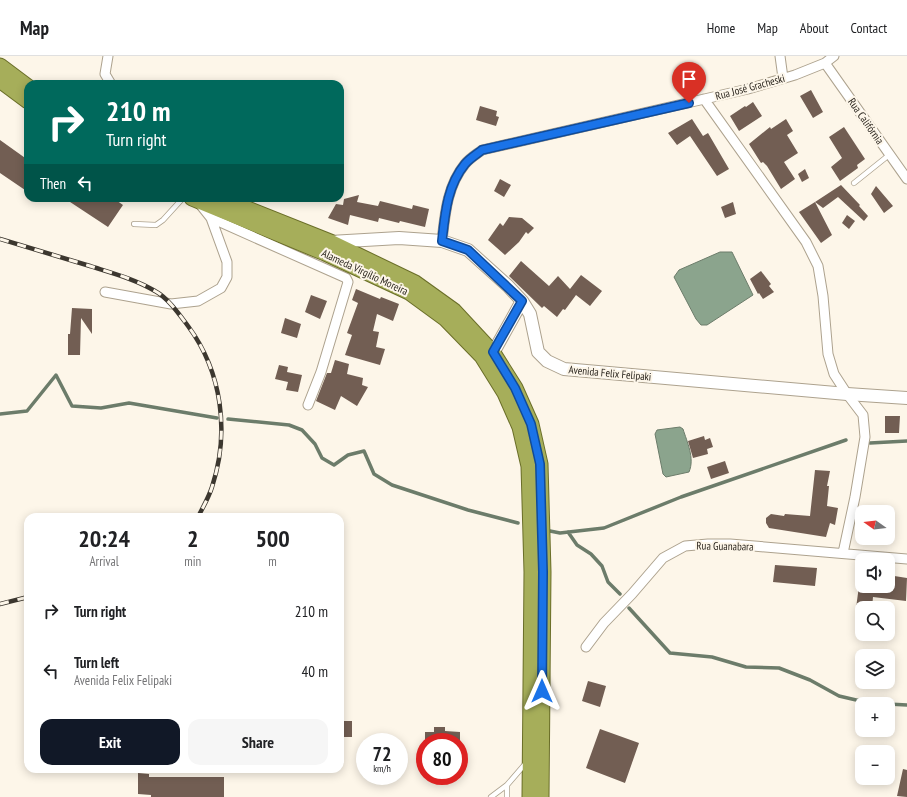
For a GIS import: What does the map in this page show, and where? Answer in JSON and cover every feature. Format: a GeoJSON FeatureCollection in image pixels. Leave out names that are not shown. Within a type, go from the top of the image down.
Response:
{"type":"FeatureCollection","features":[{"type":"Feature","properties":{"kind":"highway"},"geometry":{"type":"LineString","coordinates":[[0,66],[24,84]]}},
{"type":"Feature","properties":{"kind":"highway"},"geometry":{"type":"LineString","coordinates":[[0,80],[24,99]]}},
{"type":"Feature","properties":{"kind":"highway","name":"Alameda Virgílio Moreira"},"geometry":{"type":"LineString","coordinates":[[198,202],[326,253],[409,292],[446,319],[482,356],[505,393],[520,427],[529,466],[532,572],[530,797]]}},
{"type":"Feature","properties":{"kind":"highway","name":"Alameda Virgílio Moreira"},"geometry":{"type":"LineString","coordinates":[[230,202],[330,242],[415,282],[454,311],[493,352],[515,388],[531,424],[540,464],[543,572],[541,797]]}},
{"type":"Feature","properties":{"kind":"street"},"geometry":{"type":"LineString","coordinates":[[108,56],[105,74],[108,80]]}},
{"type":"Feature","properties":{"kind":"street"},"geometry":{"type":"LineString","coordinates":[[780,56],[783,78]]}},
{"type":"Feature","properties":{"kind":"street","name":"Rua José Gracheski"},"geometry":{"type":"LineString","coordinates":[[442,241],[446,205],[453,183],[466,163],[482,150],[704,100],[783,78],[825,63],[834,56]]}},
{"type":"Feature","properties":{"kind":"street","name":"Rua Califórnia"},"geometry":{"type":"LineString","coordinates":[[825,63],[906,179]]}},
{"type":"Feature","properties":{"kind":"street"},"geometry":{"type":"LineString","coordinates":[[704,100],[806,242],[818,266],[823,296],[828,354],[834,374],[846,394],[863,415],[865,437],[855,497],[843,553]]}},
{"type":"Feature","properties":{"kind":"street"},"geometry":{"type":"LineString","coordinates":[[194,202],[211,218],[346,278],[348,282],[321,372],[308,405]]}},
{"type":"Feature","properties":{"kind":"street"},"geometry":{"type":"LineString","coordinates":[[106,292],[171,304],[198,301],[221,288],[227,277],[227,262],[211,218]]}},
{"type":"Feature","properties":{"kind":"street","name":"Avenida Felix Felipaki"},"geometry":{"type":"LineString","coordinates":[[330,242],[400,238],[442,241],[468,250],[522,301],[530,314],[538,352],[547,361],[564,369],[907,398]]}},
{"type":"Feature","properties":{"kind":"street"},"geometry":{"type":"LineString","coordinates":[[493,352],[522,301]]}},
{"type":"Feature","properties":{"kind":"street","name":"Rua Guanabara"},"geometry":{"type":"LineString","coordinates":[[586,648],[604,623],[632,594],[663,558],[685,546],[730,544],[907,559]]}},
{"type":"Feature","properties":{"kind":"lane"},"geometry":{"type":"LineString","coordinates":[[854,183],[889,155]]}},
{"type":"Feature","properties":{"kind":"lane"},"geometry":{"type":"LineString","coordinates":[[134,224],[156,225],[187,202]]}},
{"type":"Feature","properties":{"kind":"lane"},"geometry":{"type":"LineString","coordinates":[[491,797],[507,785],[531,757]]}},
{"type":"Feature","properties":{"kind":"lane"},"geometry":{"type":"LineString","coordinates":[[507,785],[507,797]]}},
{"type":"Feature","properties":{"kind":"shaded area"},"geometry":{"type":"Polygon","coordinates":[[[720,252],[732,252],[753,295],[707,325],[701,325],[696,319],[674,277],[679,270],[720,252]]]}},
{"type":"Feature","properties":{"kind":"shaded area"},"geometry":{"type":"Polygon","coordinates":[[[680,427],[683,429],[690,450],[691,467],[689,472],[666,477],[663,474],[655,434],[657,430],[680,427]]]}},
{"type":"Feature","properties":{"kind":"building"},"geometry":{"type":"Polygon","coordinates":[[[811,90],[823,112],[813,118],[800,96],[811,90]]]}},
{"type":"Feature","properties":{"kind":"building"},"geometry":{"type":"Polygon","coordinates":[[[753,102],[762,116],[739,131],[730,116],[753,102]]]}},
{"type":"Feature","properties":{"kind":"building"},"geometry":{"type":"Polygon","coordinates":[[[480,106],[497,111],[496,116],[499,117],[496,126],[476,120],[480,106]]]}},
{"type":"Feature","properties":{"kind":"building"},"geometry":{"type":"Polygon","coordinates":[[[692,119],[703,136],[708,133],[729,169],[717,176],[690,136],[677,145],[668,133],[692,119]]]}},
{"type":"Feature","properties":{"kind":"building"},"geometry":{"type":"Polygon","coordinates":[[[786,119],[793,131],[787,135],[798,153],[784,162],[795,179],[781,189],[767,166],[763,162],[761,163],[749,144],[770,127],[771,129],[786,119]]]}},
{"type":"Feature","properties":{"kind":"building"},"geometry":{"type":"Polygon","coordinates":[[[844,127],[865,159],[857,165],[858,168],[840,181],[831,167],[842,158],[829,137],[844,127]]]}},
{"type":"Feature","properties":{"kind":"building"},"geometry":{"type":"Polygon","coordinates":[[[0,140],[24,157],[24,189],[0,173],[0,140]]]}},
{"type":"Feature","properties":{"kind":"building"},"geometry":{"type":"Polygon","coordinates":[[[805,169],[809,178],[802,182],[798,174],[805,169]]]}},
{"type":"Feature","properties":{"kind":"building"},"geometry":{"type":"Polygon","coordinates":[[[500,179],[511,185],[504,197],[494,191],[500,179]]]}},
{"type":"Feature","properties":{"kind":"building"},"geometry":{"type":"Polygon","coordinates":[[[841,185],[868,216],[864,221],[838,197],[823,208],[815,202],[841,185]]]}},
{"type":"Feature","properties":{"kind":"building"},"geometry":{"type":"Polygon","coordinates":[[[876,186],[893,206],[884,213],[871,194],[876,186]]]}},
{"type":"Feature","properties":{"kind":"building"},"geometry":{"type":"Polygon","coordinates":[[[359,195],[357,202],[378,206],[380,201],[412,209],[413,205],[429,209],[425,227],[379,218],[378,222],[350,215],[348,225],[328,218],[336,204],[343,205],[344,199],[359,195]]]}},
{"type":"Feature","properties":{"kind":"building"},"geometry":{"type":"Polygon","coordinates":[[[70,202],[119,202],[123,205],[108,227],[70,202]]]}},
{"type":"Feature","properties":{"kind":"building"},"geometry":{"type":"Polygon","coordinates":[[[733,202],[736,214],[725,218],[721,207],[733,202]]]}},
{"type":"Feature","properties":{"kind":"building"},"geometry":{"type":"Polygon","coordinates":[[[815,202],[832,235],[821,243],[799,212],[815,202]]]}},
{"type":"Feature","properties":{"kind":"building"},"geometry":{"type":"Polygon","coordinates":[[[847,215],[855,221],[849,229],[842,223],[847,215]]]}},
{"type":"Feature","properties":{"kind":"building"},"geometry":{"type":"Polygon","coordinates":[[[509,217],[522,218],[534,228],[528,234],[526,232],[519,242],[505,255],[488,240],[500,223],[503,226],[509,217]]]}},
{"type":"Feature","properties":{"kind":"building"},"geometry":{"type":"Polygon","coordinates":[[[521,261],[549,286],[558,276],[570,289],[581,275],[602,291],[590,306],[576,295],[565,310],[563,309],[557,317],[544,306],[542,308],[509,276],[521,261]]]}},
{"type":"Feature","properties":{"kind":"building"},"geometry":{"type":"Polygon","coordinates":[[[761,271],[771,284],[769,286],[774,292],[763,299],[759,293],[758,294],[750,279],[761,271]]]}},
{"type":"Feature","properties":{"kind":"building"},"geometry":{"type":"Polygon","coordinates":[[[356,289],[380,299],[381,297],[399,304],[393,321],[377,314],[373,331],[379,332],[376,347],[385,349],[380,365],[345,355],[352,335],[347,333],[358,303],[352,300],[356,289]]]}},
{"type":"Feature","properties":{"kind":"building"},"geometry":{"type":"Polygon","coordinates":[[[311,295],[327,301],[320,319],[305,312],[311,295]]]}},
{"type":"Feature","properties":{"kind":"building"},"geometry":{"type":"Polygon","coordinates":[[[72,308],[92,309],[92,334],[81,318],[80,355],[68,355],[68,334],[70,334],[72,308]]]}},
{"type":"Feature","properties":{"kind":"building"},"geometry":{"type":"Polygon","coordinates":[[[285,318],[301,324],[297,338],[281,333],[285,318]]]}},
{"type":"Feature","properties":{"kind":"building"},"geometry":{"type":"Polygon","coordinates":[[[335,360],[349,364],[347,374],[363,378],[362,385],[368,387],[357,406],[341,396],[335,410],[316,401],[327,373],[331,373],[335,360]]]}},
{"type":"Feature","properties":{"kind":"building"},"geometry":{"type":"Polygon","coordinates":[[[279,365],[288,367],[287,372],[302,375],[298,392],[286,390],[288,382],[275,379],[279,365]]]}},
{"type":"Feature","properties":{"kind":"building"},"geometry":{"type":"Polygon","coordinates":[[[885,416],[900,416],[899,433],[885,433],[885,416]]]}},
{"type":"Feature","properties":{"kind":"building"},"geometry":{"type":"Polygon","coordinates":[[[704,436],[705,440],[710,438],[713,447],[707,449],[708,454],[693,458],[688,441],[704,436]]]}},
{"type":"Feature","properties":{"kind":"building"},"geometry":{"type":"Polygon","coordinates":[[[725,461],[729,473],[711,479],[707,467],[725,461]]]}},
{"type":"Feature","properties":{"kind":"building"},"geometry":{"type":"Polygon","coordinates":[[[815,470],[830,471],[827,486],[829,486],[827,506],[838,508],[835,525],[830,523],[826,537],[769,528],[766,523],[766,518],[771,514],[784,516],[785,514],[810,516],[815,470]]]}},
{"type":"Feature","properties":{"kind":"building"},"geometry":{"type":"Polygon","coordinates":[[[775,565],[817,568],[815,586],[773,582],[775,565]]]}},
{"type":"Feature","properties":{"kind":"building"},"geometry":{"type":"Polygon","coordinates":[[[895,576],[907,578],[906,601],[873,597],[873,601],[857,601],[858,593],[895,593],[895,576]]]}},
{"type":"Feature","properties":{"kind":"building"},"geometry":{"type":"Polygon","coordinates":[[[588,681],[606,686],[600,707],[582,701],[588,681]]]}},
{"type":"Feature","properties":{"kind":"building"},"geometry":{"type":"Polygon","coordinates":[[[344,721],[352,721],[352,737],[344,737],[344,721]]]}},
{"type":"Feature","properties":{"kind":"building"},"geometry":{"type":"Polygon","coordinates":[[[434,727],[445,727],[445,731],[460,733],[425,733],[434,732],[434,727]]]}},
{"type":"Feature","properties":{"kind":"building"},"geometry":{"type":"Polygon","coordinates":[[[600,729],[639,743],[625,783],[586,768],[600,729]]]}},
{"type":"Feature","properties":{"kind":"building"},"geometry":{"type":"Polygon","coordinates":[[[903,769],[907,770],[907,797],[897,796],[903,769]]]}},
{"type":"Feature","properties":{"kind":"building"},"geometry":{"type":"Polygon","coordinates":[[[138,773],[149,774],[149,777],[224,777],[224,797],[151,797],[151,795],[138,794],[138,773]]]}},
{"type":"Feature","properties":{"kind":"waterway"},"geometry":{"type":"LineString","coordinates":[[0,414],[27,411],[56,375],[72,406],[101,408],[129,403],[217,418]]}},
{"type":"Feature","properties":{"kind":"waterway"},"geometry":{"type":"LineString","coordinates":[[228,419],[289,425],[302,430],[315,444],[322,458],[334,465],[348,455],[364,451],[374,474],[392,485],[468,510],[518,523]]}},
{"type":"Feature","properties":{"kind":"waterway"},"geometry":{"type":"LineString","coordinates":[[550,531],[560,533],[604,528],[681,497],[846,440]]}},
{"type":"Feature","properties":{"kind":"waterway"},"geometry":{"type":"LineString","coordinates":[[870,443],[907,441]]}},
{"type":"Feature","properties":{"kind":"waterway"},"geometry":{"type":"LineString","coordinates":[[568,532],[577,545],[591,554],[602,566],[608,582],[620,594]]}},
{"type":"Feature","properties":{"kind":"waterway"},"geometry":{"type":"LineString","coordinates":[[629,608],[670,653],[712,657],[746,667],[779,668],[810,680],[839,696],[869,703],[907,705]]}},
{"type":"Feature","properties":{"kind":"railway"},"geometry":{"type":"LineString","coordinates":[[0,239],[107,271],[140,283],[160,294],[173,307],[188,326],[200,344],[209,363],[220,403],[221,445],[218,466],[211,491],[200,513]]}},
{"type":"Feature","properties":{"kind":"railway"},"geometry":{"type":"LineString","coordinates":[[0,604],[24,598]]}},
{"type":"Feature","properties":{"kind":"route"},"geometry":{"type":"LineString","coordinates":[[542,691],[543,572],[540,464],[531,424],[515,388],[493,352],[522,301],[508,286],[468,250],[442,241],[446,205],[453,183],[466,163],[482,150],[689,103]]}}]}
